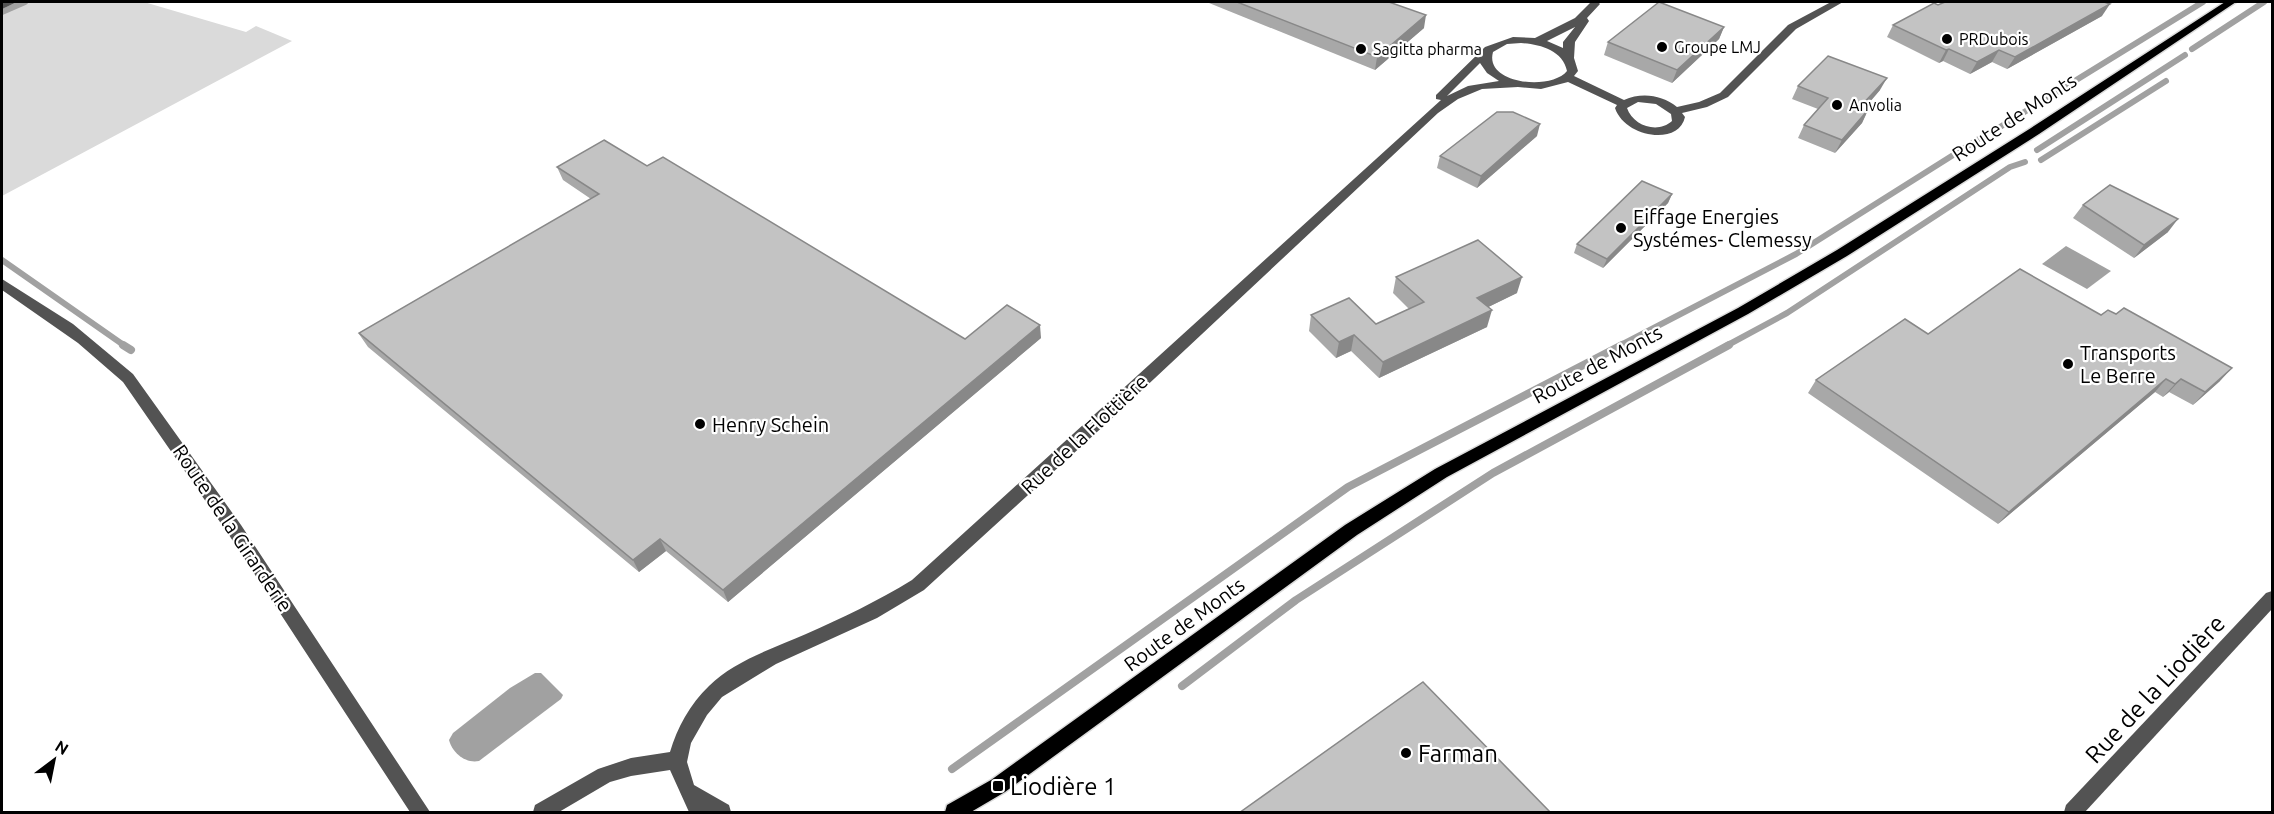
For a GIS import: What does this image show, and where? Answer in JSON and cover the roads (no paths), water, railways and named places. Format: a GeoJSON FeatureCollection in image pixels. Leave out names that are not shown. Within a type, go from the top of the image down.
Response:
{"type":"FeatureCollection","features":[{"type":"Feature","properties":{"kind":"main road","name":"Route de Monts"},"geometry":{"type":"LineString","coordinates":[[954,813],[998,786],[1361,524],[1441,473],[1743,311],[1842,253],[2035,131],[2231,2]]}},
{"type":"Feature","properties":{"kind":"main road","name":"Route de Monts"},"geometry":{"type":"LineString","coordinates":[[972,813],[998,786]]}},
{"type":"Feature","properties":{"kind":"street"},"geometry":{"type":"LineString","coordinates":[[2,6],[12,2]]}},
{"type":"Feature","properties":{"kind":"street"},"geometry":{"type":"LineString","coordinates":[[1676,111],[1703,105],[1724,95],[1792,27],[1838,2]]}},
{"type":"Feature","properties":{"kind":"street"},"geometry":{"type":"LineString","coordinates":[[1536,42],[1579,20],[1596,3]]}},
{"type":"Feature","properties":{"kind":"street"},"geometry":{"type":"LineString","coordinates":[[1568,58],[1569,42],[1596,3]]}},
{"type":"Feature","properties":{"kind":"street"},"geometry":{"type":"LineString","coordinates":[[1434,111],[1442,94],[1489,49],[1509,41],[1536,42],[1550,46],[1568,58],[1572,65],[1572,72],[1568,78],[1624,104],[1645,98],[1663,102],[1676,111],[1678,117],[1675,126],[1668,130],[1650,130],[1637,126],[1625,119],[1622,114],[1624,104]]}},
{"type":"Feature","properties":{"kind":"street"},"geometry":{"type":"LineString","coordinates":[[1489,49],[1485,56],[1486,64],[1492,72],[1516,84]]}},
{"type":"Feature","properties":{"kind":"street","name":"Rue de la Flottière"},"geometry":{"type":"LineString","coordinates":[[678,760],[683,740],[693,722],[704,705],[721,687],[746,672],[884,606],[918,585],[1453,96],[1471,88],[1492,84],[1546,87],[1568,78]]}},
{"type":"Feature","properties":{"kind":"street","name":"Route de la Girarderie"},"geometry":{"type":"LineString","coordinates":[[2,284],[80,335],[110,359],[128,378],[235,530],[421,813]]}},
{"type":"Feature","properties":{"kind":"street","name":"Rue de la Liodière"},"geometry":{"type":"LineString","coordinates":[[2073,813],[2272,598]]}},
{"type":"Feature","properties":{"kind":"street"},"geometry":{"type":"LineString","coordinates":[[542,813],[578,789],[605,775],[631,766],[678,760],[680,774],[699,813]]}},
{"type":"Feature","properties":{"kind":"street"},"geometry":{"type":"LineString","coordinates":[[689,792],[722,813]]}},
{"type":"Feature","properties":{"kind":"waterway"},"geometry":{"type":"LineString","coordinates":[[2,12],[25,2]]}},
{"type":"Feature","properties":{"kind":"waterway"},"geometry":{"type":"LineString","coordinates":[[2000,127],[2203,2]]}},
{"type":"Feature","properties":{"kind":"waterway"},"geometry":{"type":"LineString","coordinates":[[2192,49],[2264,2]]}},
{"type":"Feature","properties":{"kind":"waterway"},"geometry":{"type":"LineString","coordinates":[[2037,150],[2185,55]]}},
{"type":"Feature","properties":{"kind":"waterway"},"geometry":{"type":"LineString","coordinates":[[2041,160],[2166,81]]}},
{"type":"Feature","properties":{"kind":"waterway"},"geometry":{"type":"LineString","coordinates":[[1619,346],[1796,254],[1985,135]]}},
{"type":"Feature","properties":{"kind":"waterway"},"geometry":{"type":"LineString","coordinates":[[1726,346],[1787,313],[2010,167],[2025,162]]}},
{"type":"Feature","properties":{"kind":"waterway"},"geometry":{"type":"LineString","coordinates":[[2,260],[125,346]]}},
{"type":"Feature","properties":{"kind":"waterway"},"geometry":{"type":"LineString","coordinates":[[123,345],[131,350]]}},
{"type":"Feature","properties":{"kind":"waterway"},"geometry":{"type":"LineString","coordinates":[[952,769],[1348,487],[1622,345]]}},
{"type":"Feature","properties":{"kind":"waterway"},"geometry":{"type":"LineString","coordinates":[[1182,686],[1296,600],[1493,473],[1729,345]]}},
{"type":"Feature","properties":{"kind":"place","name":"PRDubois"},"geometry":{"type":"Point","coordinates":[1947,39]}},
{"type":"Feature","properties":{"kind":"place","name":"Groupe LMJ"},"geometry":{"type":"Point","coordinates":[1662,47]}},
{"type":"Feature","properties":{"kind":"place","name":"Sagitta pharma"},"geometry":{"type":"Point","coordinates":[1361,49]}},
{"type":"Feature","properties":{"kind":"place","name":"Anvolia"},"geometry":{"type":"Point","coordinates":[1837,105]}},
{"type":"Feature","properties":{"kind":"place","name":"Eiffage Energies Systémes- Clemessy"},"geometry":{"type":"Point","coordinates":[1621,228]}},
{"type":"Feature","properties":{"kind":"place","name":"Transports Le Berre"},"geometry":{"type":"Point","coordinates":[2068,364]}},
{"type":"Feature","properties":{"kind":"place","name":"Henry Schein"},"geometry":{"type":"Point","coordinates":[700,424]}},
{"type":"Feature","properties":{"kind":"place","name":"Farman"},"geometry":{"type":"Point","coordinates":[1406,753]}},
{"type":"Feature","properties":{"kind":"place","name":"Liodière 1"},"geometry":{"type":"Point","coordinates":[998,786]}}]}
